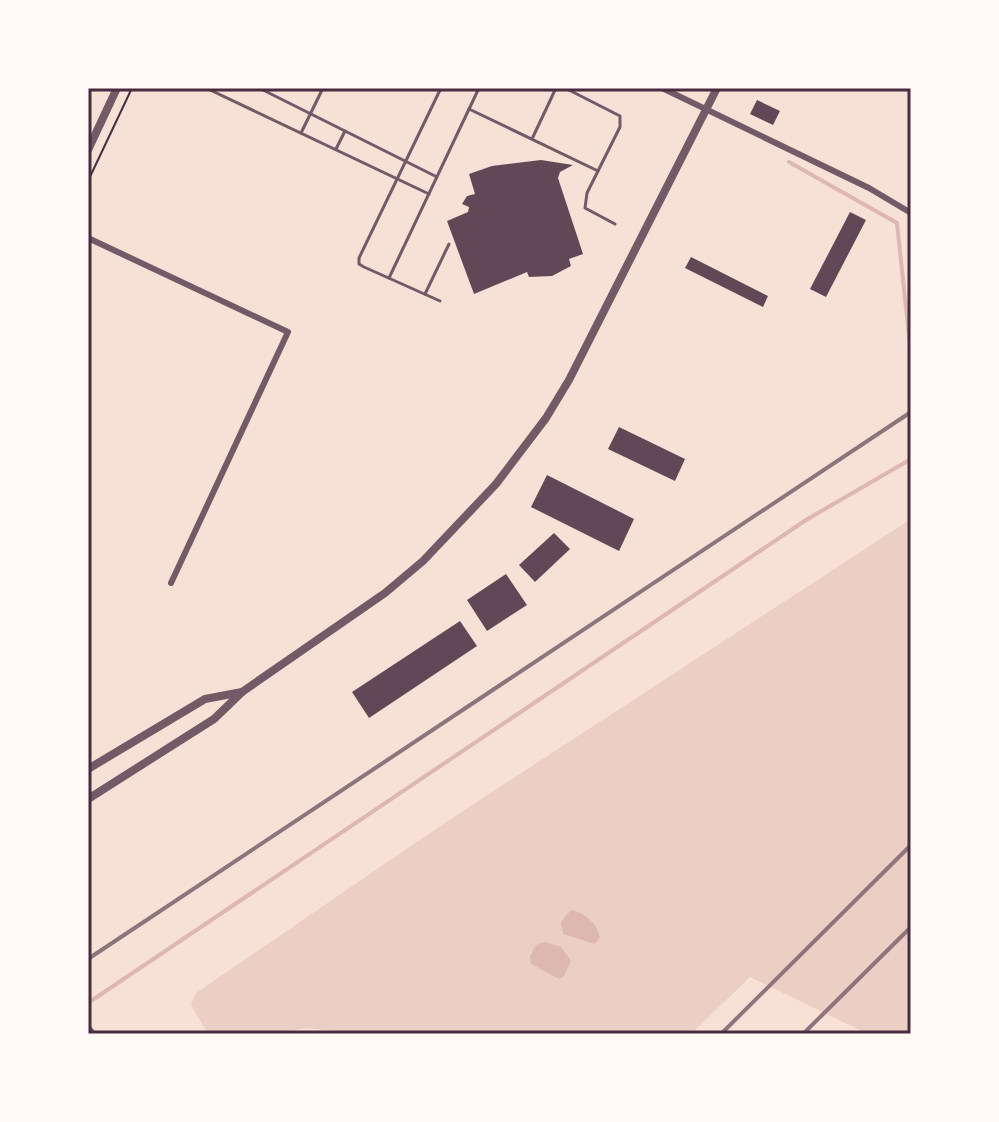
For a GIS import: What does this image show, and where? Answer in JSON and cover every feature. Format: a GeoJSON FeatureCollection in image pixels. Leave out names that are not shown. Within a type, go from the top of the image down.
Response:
{"type":"FeatureCollection","features":[{"type":"Feature","properties":{"kind":"street"},"geometry":{"type":"LineString","coordinates":[[88,150],[117,88]]}},
{"type":"Feature","properties":{"kind":"street"},"geometry":{"type":"LineString","coordinates":[[662,88],[869,188],[911,213]]}},
{"type":"Feature","properties":{"kind":"street"},"geometry":{"type":"LineString","coordinates":[[88,799],[214,719],[242,692],[394,585],[466,517],[546,418],[592,338],[717,88]]}},
{"type":"Feature","properties":{"kind":"street"},"geometry":{"type":"LineString","coordinates":[[88,238],[288,332],[171,583]]}},
{"type":"Feature","properties":{"kind":"street"},"geometry":{"type":"LineString","coordinates":[[88,769],[205,699],[242,692]]}},
{"type":"Feature","properties":{"kind":"street"},"geometry":{"type":"LineString","coordinates":[[88,1029],[92,1034]]}},
{"type":"Feature","properties":{"kind":"lane"},"geometry":{"type":"LineString","coordinates":[[206,88],[429,194]]}},
{"type":"Feature","properties":{"kind":"lane"},"geometry":{"type":"LineString","coordinates":[[259,88],[437,177]]}},
{"type":"Feature","properties":{"kind":"lane"},"geometry":{"type":"LineString","coordinates":[[301,133],[323,88]]}},
{"type":"Feature","properties":{"kind":"lane"},"geometry":{"type":"LineString","coordinates":[[440,301],[364,267],[359,264],[359,258],[441,88]]}},
{"type":"Feature","properties":{"kind":"lane"},"geometry":{"type":"LineString","coordinates":[[389,278],[479,88]]}},
{"type":"Feature","properties":{"kind":"lane"},"geometry":{"type":"LineString","coordinates":[[532,139],[556,88]]}},
{"type":"Feature","properties":{"kind":"lane"},"geometry":{"type":"LineString","coordinates":[[565,88],[620,116],[620,127],[587,193],[585,208],[615,224]]}},
{"type":"Feature","properties":{"kind":"lane"},"geometry":{"type":"LineString","coordinates":[[469,109],[598,171]]}},
{"type":"Feature","properties":{"kind":"lane"},"geometry":{"type":"LineString","coordinates":[[336,150],[345,131]]}},
{"type":"Feature","properties":{"kind":"lane"},"geometry":{"type":"LineString","coordinates":[[425,294],[449,244]]}},
{"type":"Feature","properties":{"kind":"path"},"geometry":{"type":"LineString","coordinates":[[88,181],[132,88]]}},
{"type":"Feature","properties":{"kind":"shaded area"},"geometry":{"type":"Polygon","coordinates":[[[911,519],[911,1034],[868,1034],[750,977],[691,1034],[333,1034],[332,1031],[306,1028],[272,1034],[208,1034],[191,1005],[196,993],[443,824],[911,519]]]}},
{"type":"Feature","properties":{"kind":"shaded area"},"geometry":{"type":"Polygon","coordinates":[[[571,910],[586,916],[596,927],[600,937],[595,944],[563,934],[561,922],[571,910]]]}},
{"type":"Feature","properties":{"kind":"shaded area"},"geometry":{"type":"Polygon","coordinates":[[[545,942],[561,947],[571,961],[564,976],[559,979],[531,964],[530,956],[536,945],[545,942]]]}},
{"type":"Feature","properties":{"kind":"building"},"geometry":{"type":"Polygon","coordinates":[[[757,100],[780,111],[773,125],[750,114],[757,100]]]}},
{"type":"Feature","properties":{"kind":"building"},"geometry":{"type":"Polygon","coordinates":[[[541,160],[573,165],[560,172],[558,178],[583,254],[569,259],[571,266],[552,276],[529,277],[527,272],[474,294],[447,221],[468,212],[469,207],[462,204],[467,196],[475,194],[469,174],[492,166],[541,160]]]}},
{"type":"Feature","properties":{"kind":"building"},"geometry":{"type":"Polygon","coordinates":[[[850,212],[866,220],[826,297],[810,289],[850,212]]]}},
{"type":"Feature","properties":{"kind":"building"},"geometry":{"type":"Polygon","coordinates":[[[691,257],[768,296],[763,307],[685,268],[691,257]]]}},
{"type":"Feature","properties":{"kind":"building"},"geometry":{"type":"Polygon","coordinates":[[[619,427],[685,459],[675,481],[608,449],[619,427]]]}},
{"type":"Feature","properties":{"kind":"building"},"geometry":{"type":"Polygon","coordinates":[[[547,475],[634,519],[619,551],[531,507],[547,475]]]}},
{"type":"Feature","properties":{"kind":"building"},"geometry":{"type":"Polygon","coordinates":[[[554,533],[570,549],[535,582],[519,565],[554,533]]]}},
{"type":"Feature","properties":{"kind":"building"},"geometry":{"type":"Polygon","coordinates":[[[506,574],[527,605],[487,631],[467,600],[506,574]]]}},
{"type":"Feature","properties":{"kind":"building"},"geometry":{"type":"Polygon","coordinates":[[[460,621],[477,646],[369,718],[352,692],[460,621]]]}},
{"type":"Feature","properties":{"kind":"waterway"},"geometry":{"type":"LineString","coordinates":[[789,162],[897,223],[911,355]]}},
{"type":"Feature","properties":{"kind":"waterway"},"geometry":{"type":"LineString","coordinates":[[88,1003],[806,520],[911,459]]}},
{"type":"Feature","properties":{"kind":"railway"},"geometry":{"type":"LineString","coordinates":[[88,959],[911,412]]}},
{"type":"Feature","properties":{"kind":"railway"},"geometry":{"type":"LineString","coordinates":[[721,1034],[911,845]]}},
{"type":"Feature","properties":{"kind":"railway"},"geometry":{"type":"LineString","coordinates":[[803,1034],[911,927]]}}]}
